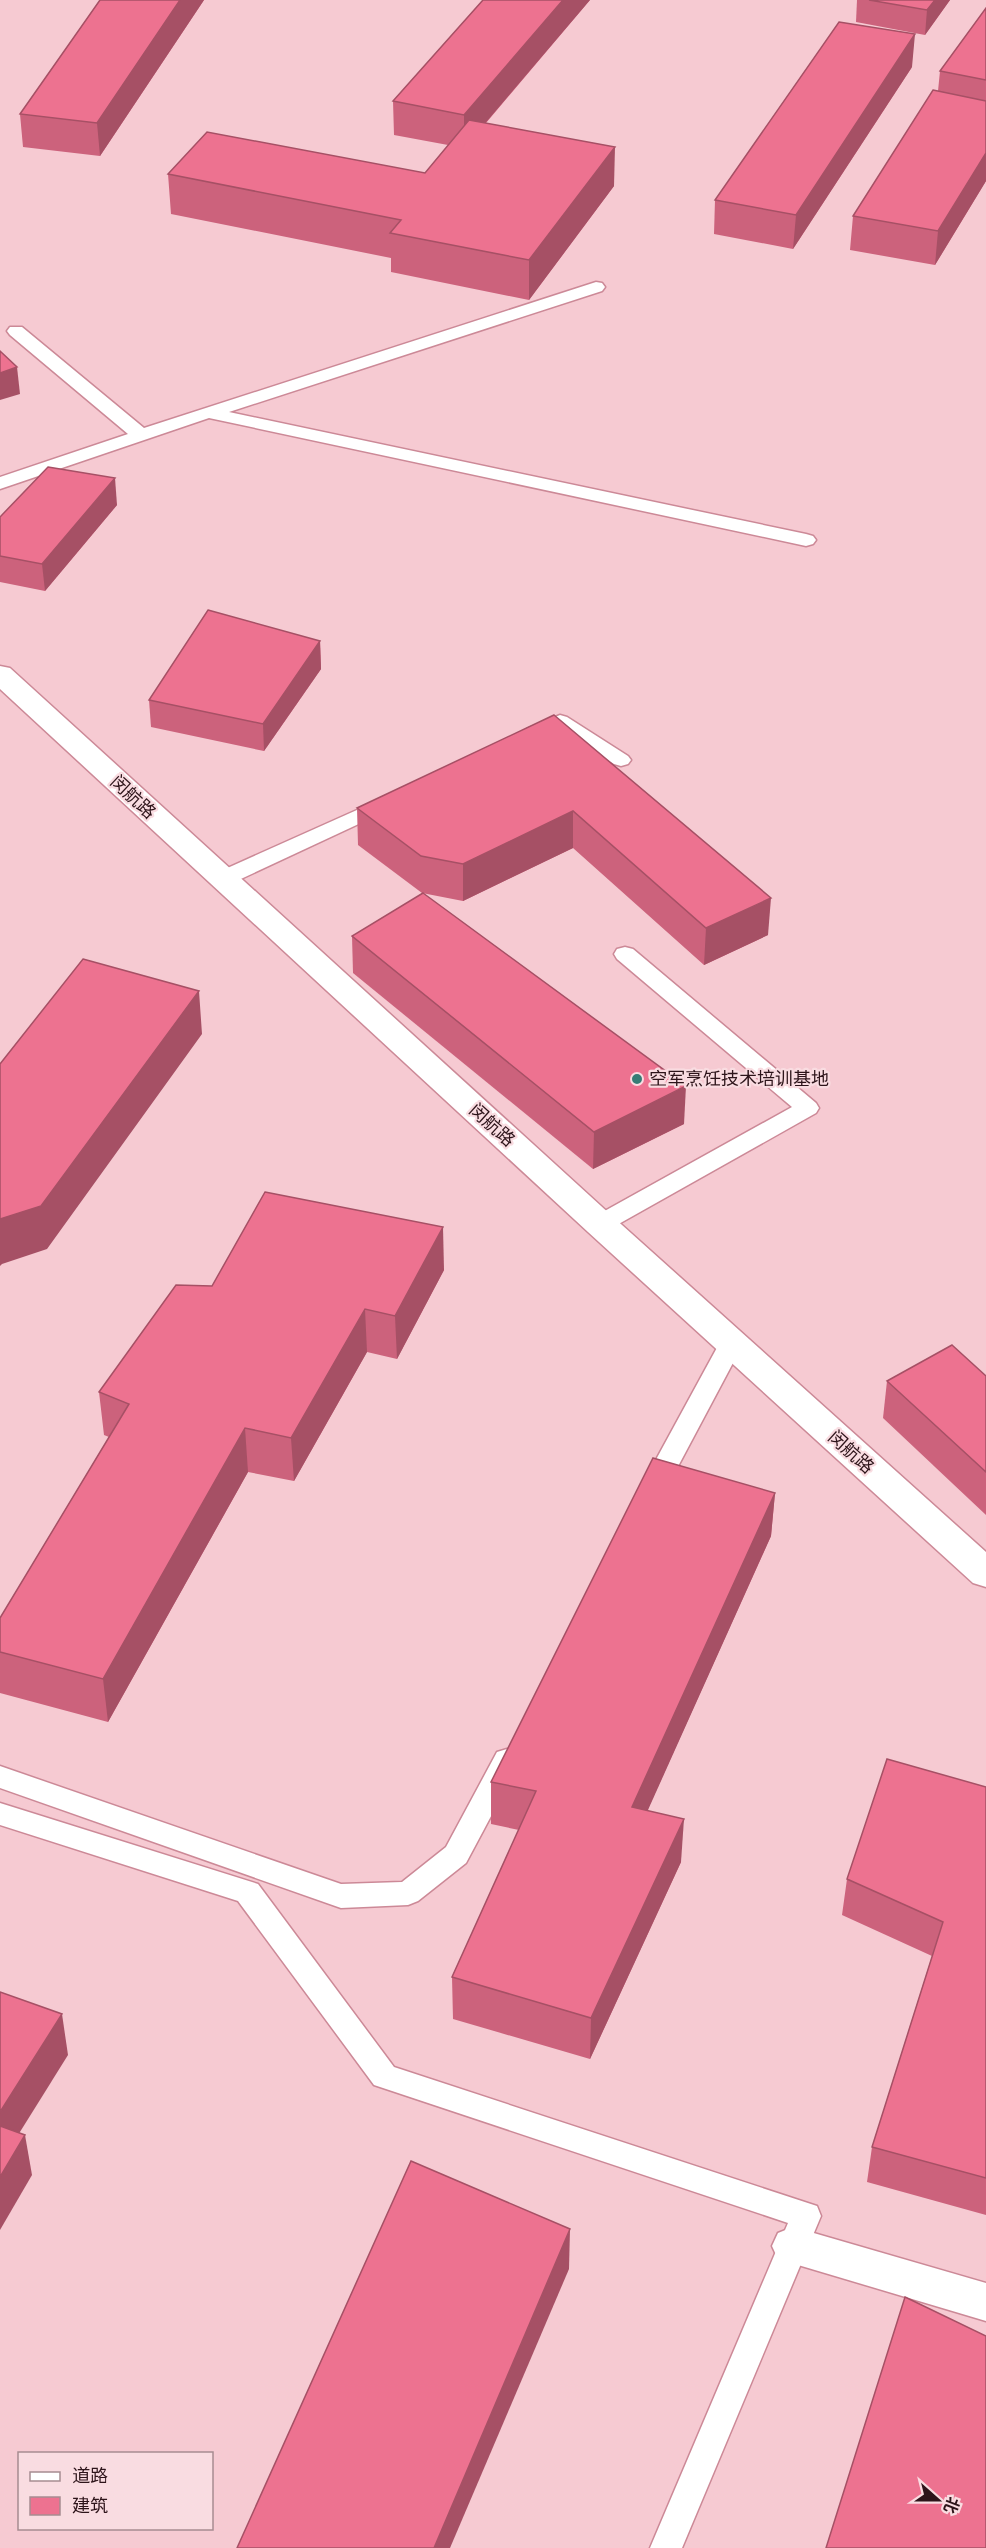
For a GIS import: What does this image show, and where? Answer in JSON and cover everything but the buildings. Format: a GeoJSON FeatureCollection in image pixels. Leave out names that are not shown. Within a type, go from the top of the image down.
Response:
{"type":"FeatureCollection","features":[{"type":"Feature","properties":{"kind":"street","name":"闵航路"},"geometry":{"type":"LineString","coordinates":[[0,674],[731,1344],[986,1573]]}},
{"type":"Feature","properties":{"kind":"street"},"geometry":{"type":"LineString","coordinates":[[794,2246],[986,2302]]}},
{"type":"Feature","properties":{"kind":"lane"},"geometry":{"type":"LineString","coordinates":[[0,483],[207,412],[596,287]]}},
{"type":"Feature","properties":{"kind":"lane"},"geometry":{"type":"LineString","coordinates":[[16,331],[141,435]]}},
{"type":"Feature","properties":{"kind":"lane"},"geometry":{"type":"LineString","coordinates":[[207,412],[806,540]]}},
{"type":"Feature","properties":{"kind":"lane"},"geometry":{"type":"LineString","coordinates":[[518,741],[560,721],[621,760]]}},
{"type":"Feature","properties":{"kind":"lane"},"geometry":{"type":"LineString","coordinates":[[222,879],[402,795]]}},
{"type":"Feature","properties":{"kind":"lane"},"geometry":{"type":"LineString","coordinates":[[600,1224],[808,1108],[625,954]]}},
{"type":"Feature","properties":{"kind":"lane"},"geometry":{"type":"LineString","coordinates":[[641,1511],[731,1344]]}},
{"type":"Feature","properties":{"kind":"lane"},"geometry":{"type":"LineString","coordinates":[[0,1777],[341,1896],[408,1893],[456,1855],[518,1740]]}},
{"type":"Feature","properties":{"kind":"lane"},"geometry":{"type":"LineString","coordinates":[[0,1814],[248,1892],[384,2076],[806,2216],[666,2548]]}},
{"type":"Feature","properties":{"kind":"place","name":"空军烹饪技术培训基地"},"geometry":{"type":"Point","coordinates":[637,1079]}}]}
